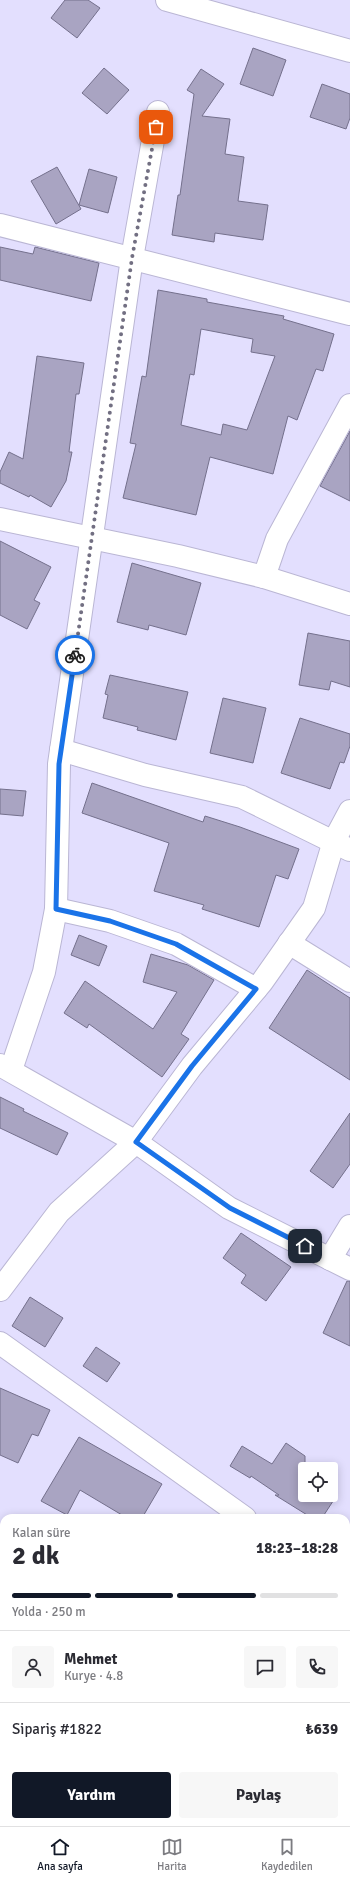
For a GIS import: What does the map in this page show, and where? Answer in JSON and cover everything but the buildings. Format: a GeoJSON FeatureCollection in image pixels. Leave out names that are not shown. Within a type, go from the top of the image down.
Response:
{"type":"FeatureCollection","features":[{"type":"Feature","properties":{"kind":"street"},"geometry":{"type":"LineString","coordinates":[[167,0],[208,6],[350,51]]}},
{"type":"Feature","properties":{"kind":"street"},"geometry":{"type":"LineString","coordinates":[[158,112],[132,258],[59,764],[56,909],[44,972],[5,1068],[136,1142],[230,1208],[350,1269]]}},
{"type":"Feature","properties":{"kind":"street"},"geometry":{"type":"LineString","coordinates":[[0,224],[350,314]]}},
{"type":"Feature","properties":{"kind":"street"},"geometry":{"type":"LineString","coordinates":[[264,577],[277,539],[350,405]]}},
{"type":"Feature","properties":{"kind":"street"},"geometry":{"type":"LineString","coordinates":[[0,519],[178,556],[264,577],[350,604]]}},
{"type":"Feature","properties":{"kind":"street"},"geometry":{"type":"LineString","coordinates":[[61,750],[145,775],[242,797],[342,846]]}},
{"type":"Feature","properties":{"kind":"street"},"geometry":{"type":"LineString","coordinates":[[0,1290],[59,1212],[136,1142],[192,1066],[256,989],[314,908],[342,846],[350,811]]}},
{"type":"Feature","properties":{"kind":"street"},"geometry":{"type":"LineString","coordinates":[[56,909],[110,921],[176,944],[256,989]]}},
{"type":"Feature","properties":{"kind":"street"},"geometry":{"type":"LineString","coordinates":[[289,943],[350,981]]}},
{"type":"Feature","properties":{"kind":"street"},"geometry":{"type":"LineString","coordinates":[[330,1259],[350,1226]]}},
{"type":"Feature","properties":{"kind":"street"},"geometry":{"type":"LineString","coordinates":[[0,1343],[239,1514]]}},
{"type":"Feature","properties":{"kind":"way so far"},"geometry":{"type":"LineString","coordinates":[[75,655],[132,258],[156,127]]}},
{"type":"Feature","properties":{"kind":"route"},"geometry":{"type":"LineString","coordinates":[[75,655],[59,764],[56,909],[110,921],[176,944],[256,989],[192,1066],[136,1142],[230,1208],[305,1246]]}}]}
